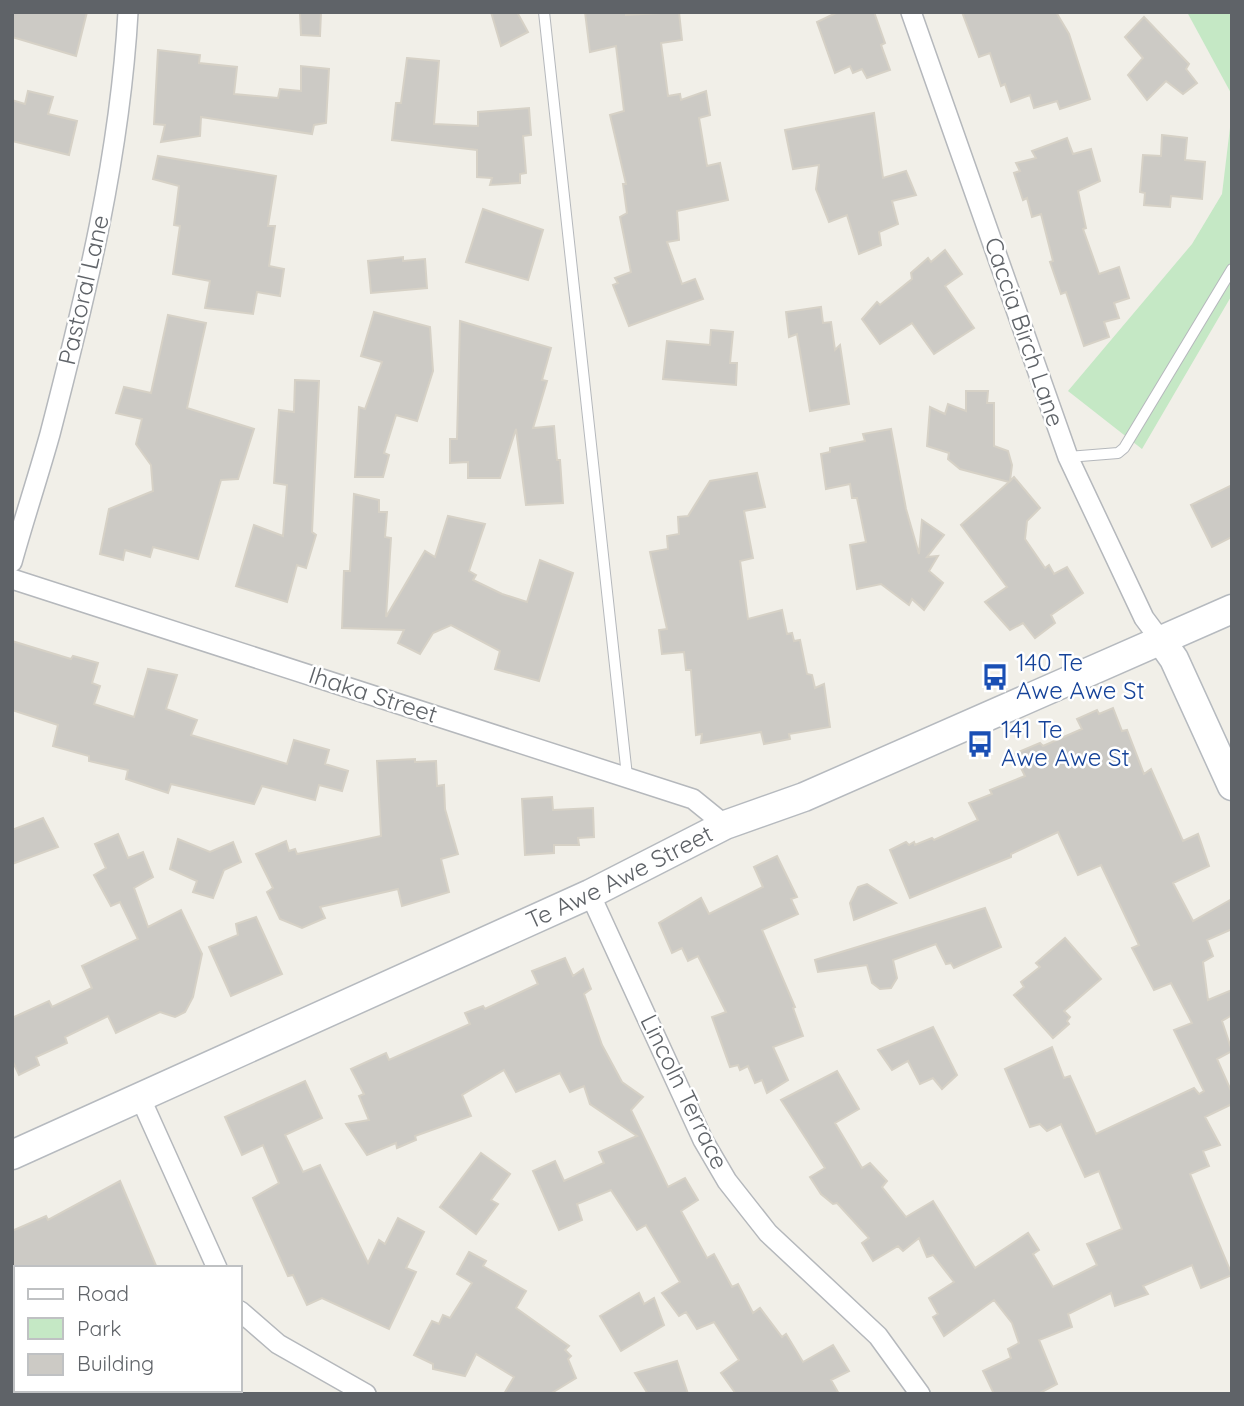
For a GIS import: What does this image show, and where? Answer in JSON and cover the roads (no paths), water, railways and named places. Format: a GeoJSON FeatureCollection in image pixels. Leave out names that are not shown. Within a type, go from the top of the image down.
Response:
{"type":"FeatureCollection","features":[{"type":"Feature","properties":{"kind":"main road","name":"Te Awe Awe Street"},"geometry":{"type":"LineString","coordinates":[[12,1154],[590,894],[725,825],[804,797],[1078,674],[1114,663],[1232,609]]}},
{"type":"Feature","properties":{"kind":"main road"},"geometry":{"type":"LineString","coordinates":[[1162,642],[1177,664],[1232,786]]}},
{"type":"Feature","properties":{"kind":"street","name":"Pastoral Lane"},"geometry":{"type":"LineString","coordinates":[[12,562],[49,436],[98,238],[124,91],[128,12]]}},
{"type":"Feature","properties":{"kind":"street","name":"Caccia Birch Lane"},"geometry":{"type":"LineString","coordinates":[[911,12],[1068,457],[1144,618],[1162,642]]}},
{"type":"Feature","properties":{"kind":"street","name":"Ihaka Street"},"geometry":{"type":"LineString","coordinates":[[12,579],[627,776],[693,799],[725,825]]}},
{"type":"Feature","properties":{"kind":"street","name":"Lincoln Terrace"},"geometry":{"type":"LineString","coordinates":[[590,894],[703,1140],[727,1181],[768,1233],[878,1336],[920,1394]]}},
{"type":"Feature","properties":{"kind":"street"},"geometry":{"type":"LineString","coordinates":[[139,1097],[215,1266]]}},
{"type":"Feature","properties":{"kind":"street"},"geometry":{"type":"LineString","coordinates":[[242,1313],[278,1344],[366,1394]]}},
{"type":"Feature","properties":{"kind":"lane"},"geometry":{"type":"LineString","coordinates":[[544,12],[627,776]]}},
{"type":"Feature","properties":{"kind":"lane"},"geometry":{"type":"LineString","coordinates":[[1068,457],[1118,453],[1124,448],[1232,269]]}},
{"type":"Feature","properties":{"kind":"place","name":"140 Te Awe Awe St"},"geometry":{"type":"Point","coordinates":[995,677]}},
{"type":"Feature","properties":{"kind":"place","name":"141 Te Awe Awe St"},"geometry":{"type":"Point","coordinates":[980,744]}}]}
